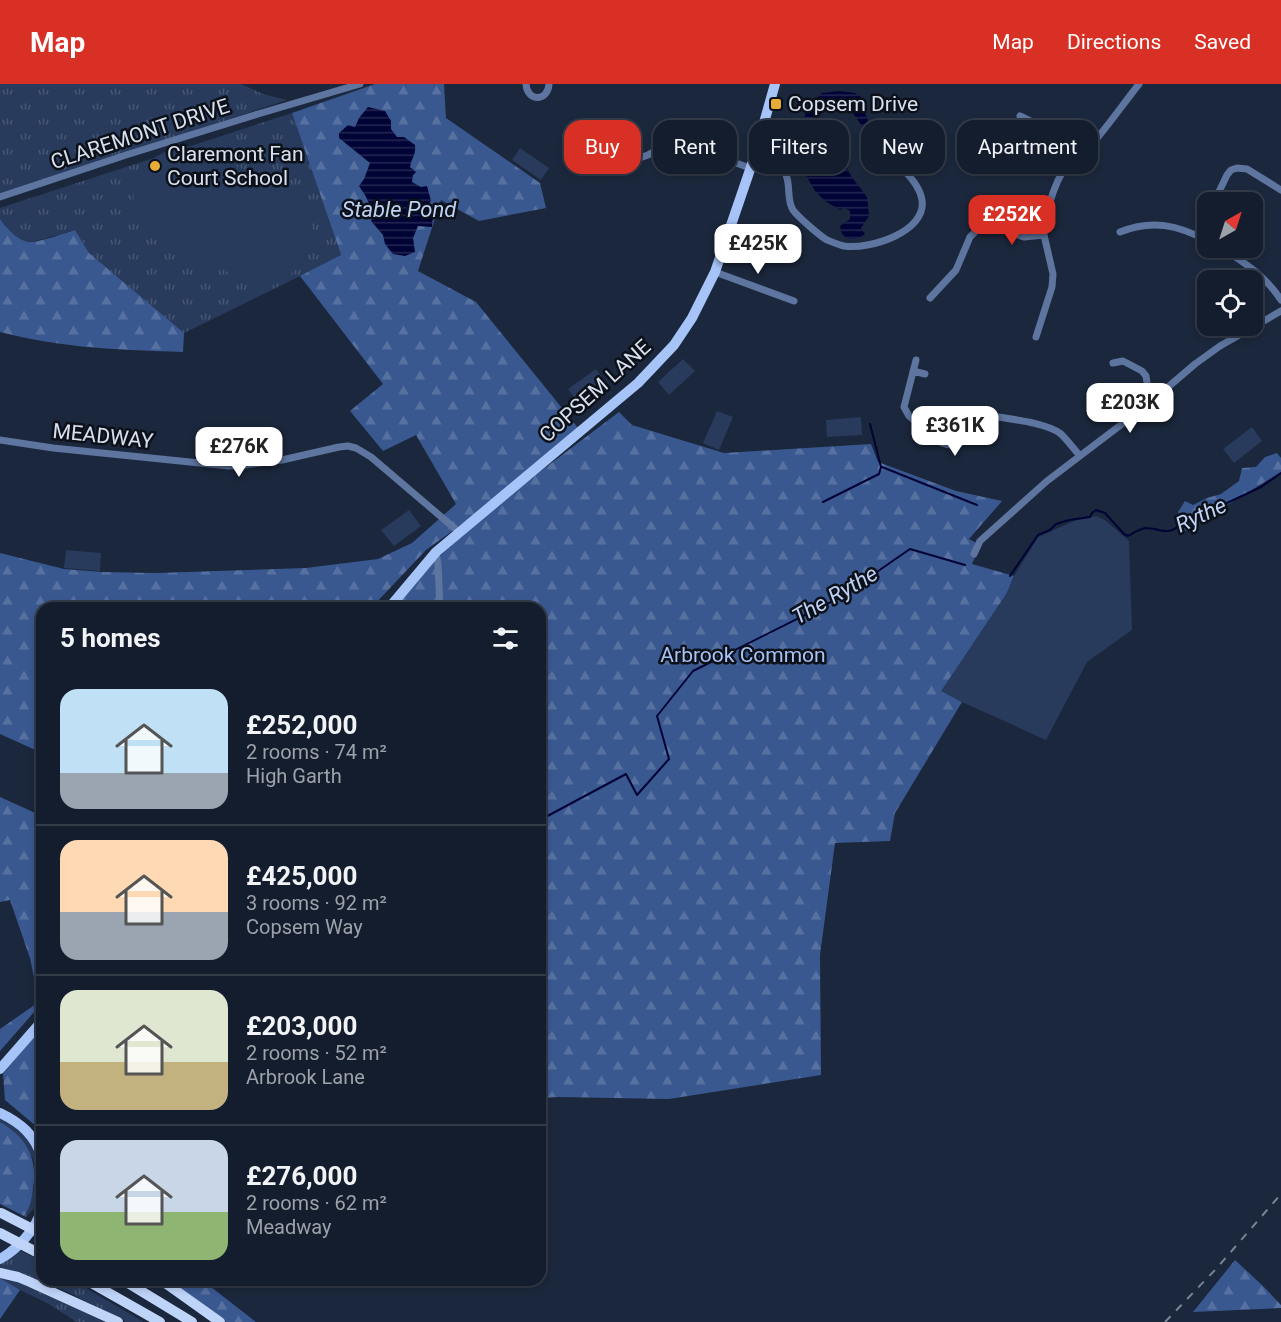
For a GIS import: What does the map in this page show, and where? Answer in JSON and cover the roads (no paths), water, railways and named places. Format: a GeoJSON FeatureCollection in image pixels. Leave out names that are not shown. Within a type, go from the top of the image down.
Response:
{"type":"FeatureCollection","features":[{"type":"Feature","properties":{"kind":"highway"},"geometry":{"type":"LineString","coordinates":[[1,1213],[36,1231]]}},
{"type":"Feature","properties":{"kind":"highway"},"geometry":{"type":"LineString","coordinates":[[0,1233],[36,1252]]}},
{"type":"Feature","properties":{"kind":"highway"},"geometry":{"type":"LineString","coordinates":[[0,1273],[36,1285]]}},
{"type":"Feature","properties":{"kind":"highway"},"geometry":{"type":"LineString","coordinates":[[39,1286],[118,1322]]}},
{"type":"Feature","properties":{"kind":"highway"},"geometry":{"type":"LineString","coordinates":[[97,1286],[160,1322]]}},
{"type":"Feature","properties":{"kind":"highway"},"geometry":{"type":"LineString","coordinates":[[133,1286],[192,1322]]}},
{"type":"Feature","properties":{"kind":"highway"},"geometry":{"type":"LineString","coordinates":[[169,1286],[220,1322]]}},
{"type":"Feature","properties":{"kind":"main road","name":"COPSEM LANE"},"geometry":{"type":"LineString","coordinates":[[765,120],[776,84]]}},
{"type":"Feature","properties":{"kind":"main road","name":"COPSEM LANE"},"geometry":{"type":"LineString","coordinates":[[394,602],[436,552],[641,381],[674,345],[692,318],[715,273],[749,172]]}},
{"type":"Feature","properties":{"kind":"main road"},"geometry":{"type":"LineString","coordinates":[[2,1067],[36,1028]]}},
{"type":"Feature","properties":{"kind":"main road"},"geometry":{"type":"LineString","coordinates":[[0,1103],[4,1115],[20,1125],[36,1142]]}},
{"type":"Feature","properties":{"kind":"main road"},"geometry":{"type":"LineString","coordinates":[[0,1259],[14,1249],[36,1222]]}},
{"type":"Feature","properties":{"kind":"street","name":"CLAREMONT DRIVE"},"geometry":{"type":"LineString","coordinates":[[0,197],[136,152],[360,84]]}},
{"type":"Feature","properties":{"kind":"street"},"geometry":{"type":"LineString","coordinates":[[526,84],[529,94],[538,98],[548,92],[549,84]]}},
{"type":"Feature","properties":{"kind":"street"},"geometry":{"type":"LineString","coordinates":[[1098,136],[1139,84]]}},
{"type":"Feature","properties":{"kind":"street"},"geometry":{"type":"LineString","coordinates":[[1020,116],[1028,120]]}},
{"type":"Feature","properties":{"kind":"street"},"geometry":{"type":"LineString","coordinates":[[641,157],[670,142],[687,144],[749,162]]}},
{"type":"Feature","properties":{"kind":"street"},"geometry":{"type":"LineString","coordinates":[[1219,192],[1227,175],[1237,168],[1247,169],[1281,190]]}},
{"type":"Feature","properties":{"kind":"street"},"geometry":{"type":"LineString","coordinates":[[786,174],[792,210],[826,240],[845,246],[870,245],[896,236],[911,226],[920,215],[922,201],[907,174]]}},
{"type":"Feature","properties":{"kind":"street"},"geometry":{"type":"LineString","coordinates":[[1036,337],[1052,286],[1053,274],[1044,235],[1045,219],[1061,174]]}},
{"type":"Feature","properties":{"kind":"street"},"geometry":{"type":"LineString","coordinates":[[1120,232],[1133,226],[1159,224],[1197,235]]}},
{"type":"Feature","properties":{"kind":"street"},"geometry":{"type":"LineString","coordinates":[[930,298],[956,270],[970,237],[984,227],[994,227],[1024,237],[1044,235]]}},
{"type":"Feature","properties":{"kind":"street"},"geometry":{"type":"LineString","coordinates":[[1235,258],[1270,285],[1281,300]]}},
{"type":"Feature","properties":{"kind":"street"},"geometry":{"type":"LineString","coordinates":[[715,273],[794,301]]}},
{"type":"Feature","properties":{"kind":"street"},"geometry":{"type":"LineString","coordinates":[[974,554],[980,541],[1047,481],[1220,346],[1281,311]]}},
{"type":"Feature","properties":{"kind":"street"},"geometry":{"type":"LineString","coordinates":[[1121,352],[1123,361]]}},
{"type":"Feature","properties":{"kind":"street"},"geometry":{"type":"LineString","coordinates":[[916,360],[906,396],[905,412],[942,442],[954,445],[964,441],[981,421],[992,416],[1041,425],[1055,430],[1080,456]]}},
{"type":"Feature","properties":{"kind":"street"},"geometry":{"type":"LineString","coordinates":[[1113,363],[1123,361],[1142,371],[1146,376],[1153,400]]}},
{"type":"Feature","properties":{"kind":"street"},"geometry":{"type":"LineString","coordinates":[[913,371],[925,374]]}},
{"type":"Feature","properties":{"kind":"street","name":"MEADWAY"},"geometry":{"type":"LineString","coordinates":[[0,440],[53,448],[229,466],[261,463],[348,446],[371,457],[459,532]]}},
{"type":"Feature","properties":{"kind":"street"},"geometry":{"type":"LineString","coordinates":[[436,552],[440,602]]}},
{"type":"Feature","properties":{"kind":"water"},"geometry":{"type":"Polygon","coordinates":[[[839,91],[855,93],[861,97],[868,120],[861,120],[861,125],[844,100],[834,102],[814,120],[804,120],[808,106],[822,93],[839,91]]]}},
{"type":"Feature","properties":{"kind":"water","name":"Stable Pond"},"geometry":{"type":"Polygon","coordinates":[[[368,107],[385,111],[391,121],[391,129],[397,137],[404,137],[415,145],[410,167],[416,172],[412,182],[421,187],[427,186],[431,201],[425,208],[433,216],[432,227],[418,226],[413,238],[415,252],[405,256],[393,254],[385,244],[383,235],[371,221],[375,215],[359,186],[370,163],[339,138],[339,133],[348,125],[355,127],[368,107]]]}},
{"type":"Feature","properties":{"kind":"water"},"geometry":{"type":"Polygon","coordinates":[[[849,172],[867,197],[869,216],[861,228],[865,234],[853,239],[843,235],[840,226],[850,219],[850,211],[845,208],[840,210],[825,201],[815,191],[805,174],[849,174],[849,172]]]}},
{"type":"Feature","properties":{"kind":"waterway"},"geometry":{"type":"LineString","coordinates":[[823,502],[879,474],[881,467],[870,424]]}},
{"type":"Feature","properties":{"kind":"waterway"},"geometry":{"type":"LineString","coordinates":[[882,467],[977,505]]}},
{"type":"Feature","properties":{"kind":"waterway","name":"Rythe"},"geometry":{"type":"LineString","coordinates":[[1010,576],[1038,535],[1050,530],[1056,524],[1090,517],[1096,510],[1105,513],[1128,536],[1146,528],[1171,531],[1261,487],[1281,473]]}},
{"type":"Feature","properties":{"kind":"waterway","name":"The Rythe"},"geometry":{"type":"LineString","coordinates":[[546,817],[626,774],[637,795],[669,759],[657,716],[693,671],[839,598],[910,549],[965,565]]}},
{"type":"Feature","properties":{"kind":"railway"},"geometry":{"type":"LineString","coordinates":[[1165,1322],[1216,1269],[1281,1194]]}},
{"type":"Feature","properties":{"kind":"place","name":"Copsem Drive"},"geometry":{"type":"Point","coordinates":[776,104]}},
{"type":"Feature","properties":{"kind":"place","name":"Claremont Fan Court School"},"geometry":{"type":"Point","coordinates":[155,166]}},
{"type":"Feature","properties":{"kind":"park label","name":"Arbrook Common"},"geometry":{"type":"Point","coordinates":[743,655]}}]}
